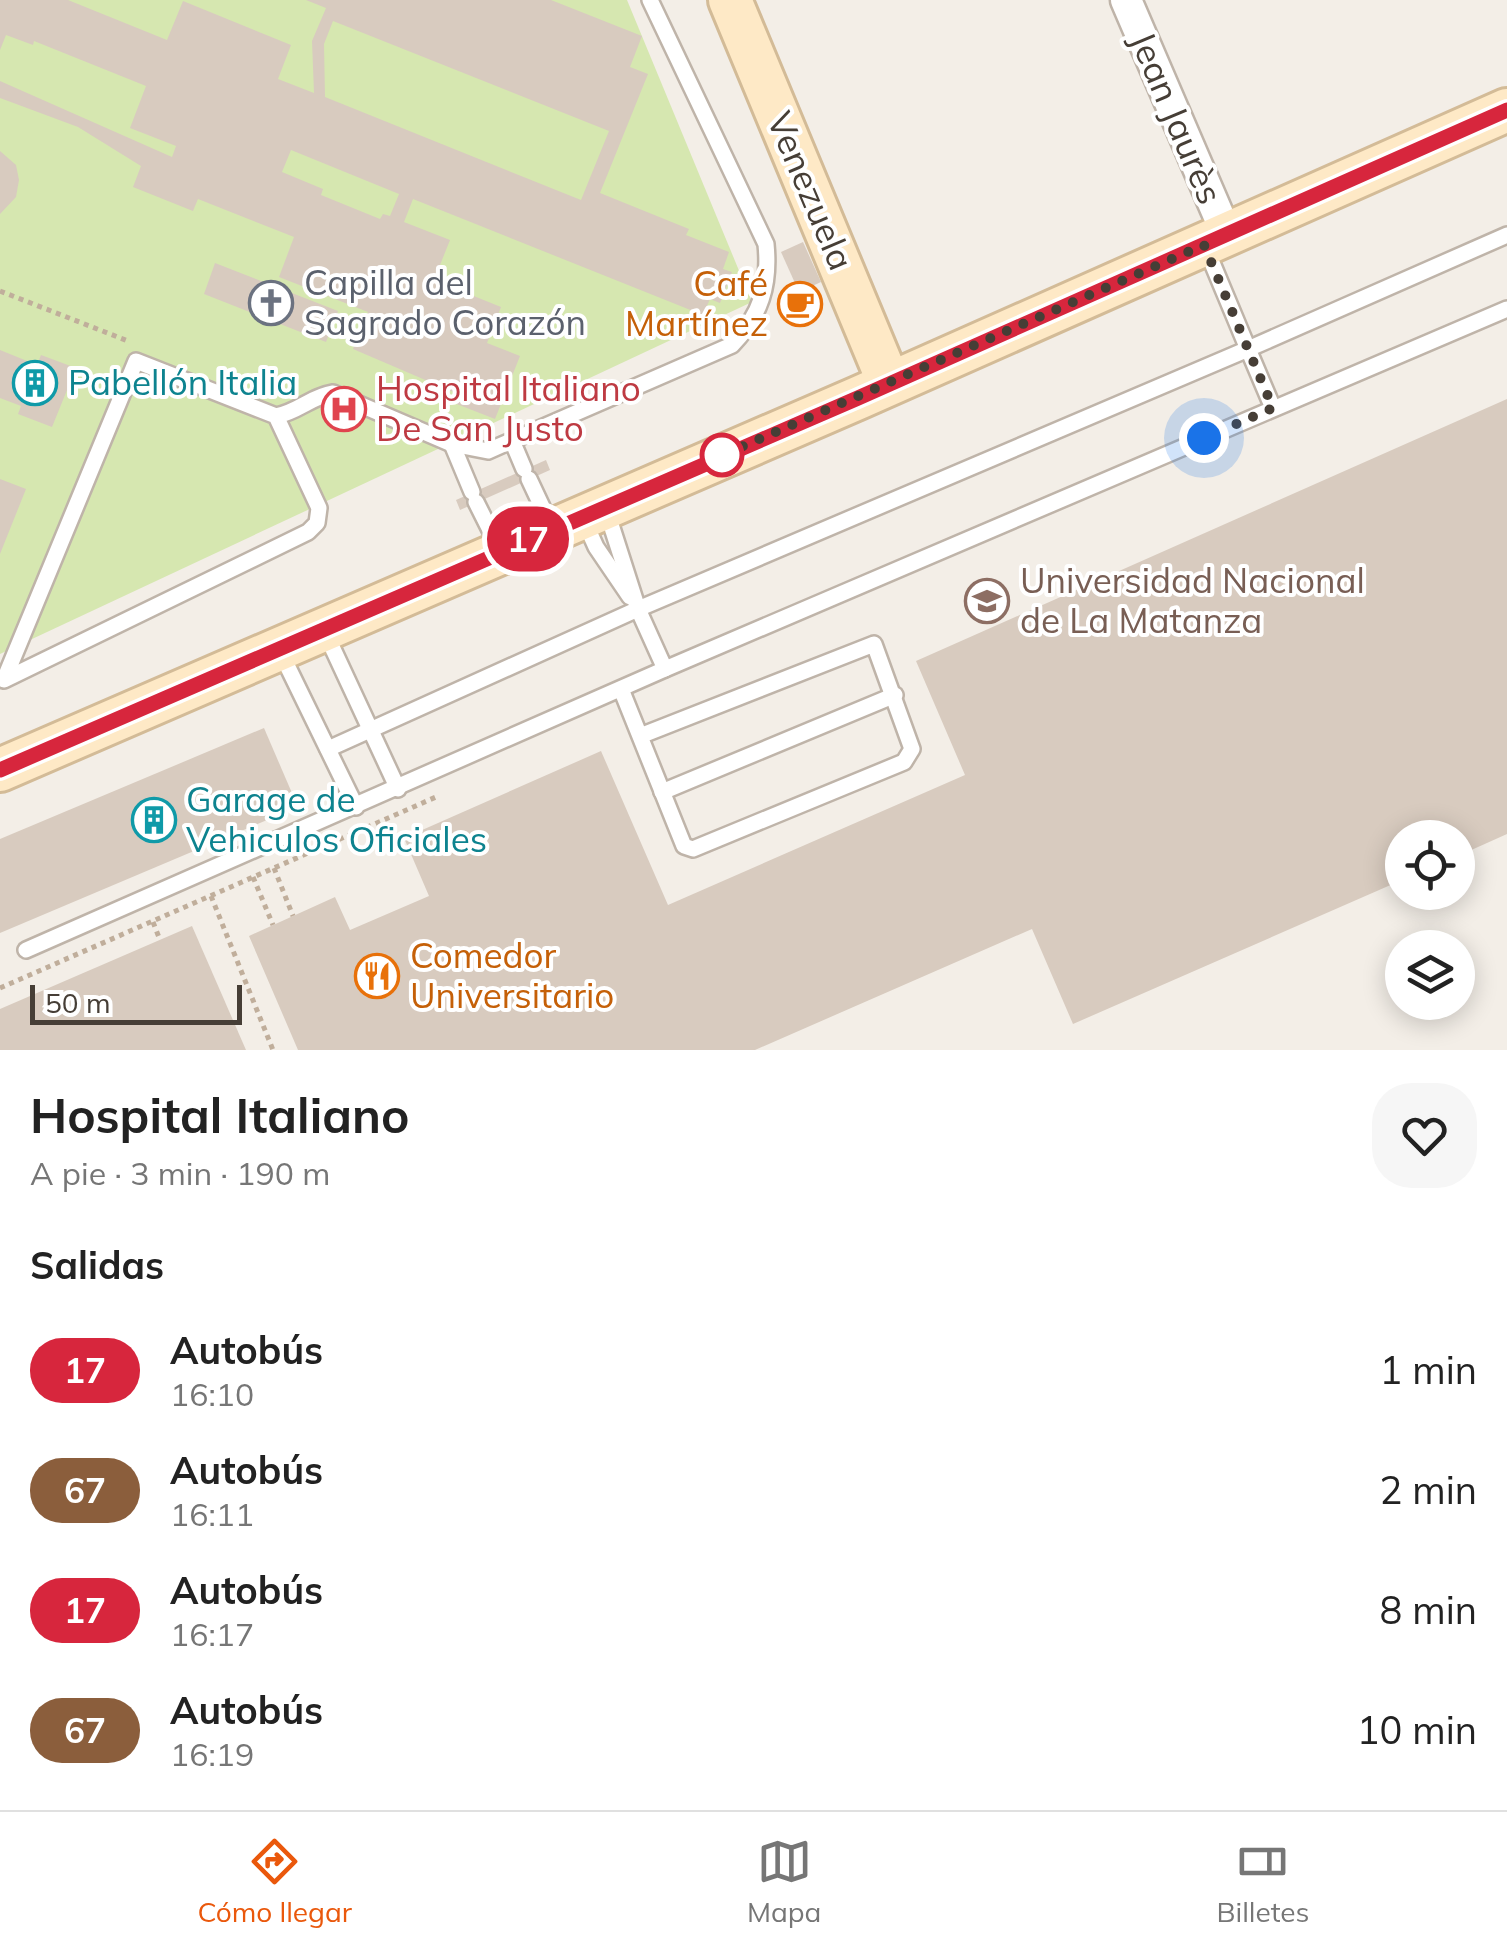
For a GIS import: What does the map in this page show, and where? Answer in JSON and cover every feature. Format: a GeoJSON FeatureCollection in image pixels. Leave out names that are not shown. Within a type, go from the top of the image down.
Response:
{"type":"FeatureCollection","features":[{"type":"Feature","properties":{"kind":"main road","name":"Venezuela"},"geometry":{"type":"LineString","coordinates":[[730,0],[889,383]]}},
{"type":"Feature","properties":{"kind":"main road"},"geometry":{"type":"LineString","coordinates":[[0,770],[1507,110]]}},
{"type":"Feature","properties":{"kind":"street","name":"Jean Jaurès"},"geometry":{"type":"LineString","coordinates":[[1126,0],[1215,240]]}},
{"type":"Feature","properties":{"kind":"lane"},"geometry":{"type":"LineString","coordinates":[[2,681],[136,361],[276,416],[297,412],[321,395],[333,393],[452,444],[488,450],[513,443],[732,345],[751,325],[763,299],[769,272],[766,244],[650,0]]}},
{"type":"Feature","properties":{"kind":"lane"},"geometry":{"type":"LineString","coordinates":[[328,749],[638,609],[1507,234]]}},
{"type":"Feature","properties":{"kind":"lane"},"geometry":{"type":"LineString","coordinates":[[1215,240],[1248,349],[1273,408]]}},
{"type":"Feature","properties":{"kind":"lane"},"geometry":{"type":"LineString","coordinates":[[26,950],[664,669],[1507,309]]}},
{"type":"Feature","properties":{"kind":"lane"},"geometry":{"type":"LineString","coordinates":[[2,681],[308,532],[317,523],[319,508],[276,416]]}},
{"type":"Feature","properties":{"kind":"lane"},"geometry":{"type":"LineString","coordinates":[[513,443],[527,474],[580,516],[638,609],[664,669]]}},
{"type":"Feature","properties":{"kind":"lane"},"geometry":{"type":"LineString","coordinates":[[452,444],[500,551]]}},
{"type":"Feature","properties":{"kind":"lane"},"geometry":{"type":"LineString","coordinates":[[580,516],[638,609]]}},
{"type":"Feature","properties":{"kind":"lane"},"geometry":{"type":"LineString","coordinates":[[324,630],[398,789]]}},
{"type":"Feature","properties":{"kind":"lane"},"geometry":{"type":"LineString","coordinates":[[621,689],[684,846],[693,848],[904,762],[912,749],[896,695],[874,644],[640,736]]}},
{"type":"Feature","properties":{"kind":"lane"},"geometry":{"type":"LineString","coordinates":[[280,650],[356,807]]}},
{"type":"Feature","properties":{"kind":"lane"},"geometry":{"type":"LineString","coordinates":[[662,792],[896,695]]}},
{"type":"Feature","properties":{"kind":"path"},"geometry":{"type":"LineString","coordinates":[[0,291],[133,343],[136,361]]}},
{"type":"Feature","properties":{"kind":"path"},"geometry":{"type":"LineString","coordinates":[[0,988],[436,797]]}},
{"type":"Feature","properties":{"kind":"path"},"geometry":{"type":"LineString","coordinates":[[274,868],[293,916]]}},
{"type":"Feature","properties":{"kind":"path"},"geometry":{"type":"LineString","coordinates":[[253,877],[273,925]]}},
{"type":"Feature","properties":{"kind":"path"},"geometry":{"type":"LineString","coordinates":[[211,896],[273,1050]]}},
{"type":"Feature","properties":{"kind":"path"},"geometry":{"type":"LineString","coordinates":[[153,922],[160,940]]}},
{"type":"Feature","properties":{"kind":"green space","name":"Hospital Italiano De San Justo"},"geometry":{"type":"Polygon","coordinates":[[[0,0],[627,0],[752,302],[0,654],[0,0]]]}},
{"type":"Feature","properties":{"kind":"building"},"geometry":{"type":"Polygon","coordinates":[[[0,0],[68,0],[167,40],[183,1],[291,45],[278,79],[314,93],[312,41],[326,8],[306,0],[551,0],[642,36],[630,67],[648,74],[600,193],[689,229],[686,235],[729,252],[723,269],[732,272],[720,303],[710,299],[703,315],[413,199],[404,222],[450,240],[434,280],[501,307],[487,343],[520,356],[495,419],[454,403],[458,394],[353,349],[368,312],[279,277],[294,237],[198,199],[193,211],[133,187],[141,166],[78,127],[0,98],[0,81],[172,157],[176,146],[130,128],[146,86],[34,41],[33,45],[6,35],[0,50],[0,0]],[[333,21],[324,44],[325,97],[581,200],[609,131],[333,21]],[[291,150],[282,172],[323,189],[321,195],[380,219],[383,214],[390,216],[399,194],[291,150]]]}},
{"type":"Feature","properties":{"kind":"building"},"geometry":{"type":"Polygon","coordinates":[[[0,151],[16,165],[19,180],[16,197],[0,214],[0,151]]]}},
{"type":"Feature","properties":{"kind":"building"},"geometry":{"type":"Polygon","coordinates":[[[803,242],[821,282],[799,292],[781,252],[803,242]]]}},
{"type":"Feature","properties":{"kind":"building","name":"Capilla del Sagrado Corazón"},"geometry":{"type":"Polygon","coordinates":[[[215,263],[338,311],[326,342],[204,294],[215,263]]]}},
{"type":"Feature","properties":{"kind":"building","name":"Pabellón Italia"},"geometry":{"type":"Polygon","coordinates":[[[0,350],[37,365],[41,355],[76,368],[52,427],[18,414],[21,406],[0,398],[0,350]]]}},
{"type":"Feature","properties":{"kind":"building"},"geometry":{"type":"Polygon","coordinates":[[[1507,399],[1507,834],[1475,848],[1475,820],[1385,820],[1385,887],[1073,1024],[1032,929],[755,1050],[298,1050],[249,936],[335,897],[350,930],[429,896],[404,838],[601,751],[668,905],[965,775],[916,661],[1507,399]]]}},
{"type":"Feature","properties":{"kind":"building"},"geometry":{"type":"Polygon","coordinates":[[[546,460],[550,470],[460,510],[456,500],[546,460]]]}},
{"type":"Feature","properties":{"kind":"building"},"geometry":{"type":"Polygon","coordinates":[[[0,479],[26,489],[0,554],[0,479]]]}},
{"type":"Feature","properties":{"kind":"building"},"geometry":{"type":"Polygon","coordinates":[[[264,728],[298,807],[0,933],[0,839],[264,728]]]}},
{"type":"Feature","properties":{"kind":"building"},"geometry":{"type":"Polygon","coordinates":[[[192,926],[246,1050],[0,1050],[0,1009],[192,926]]]}},
{"type":"Feature","properties":{"kind":"bus line","name":"17"},"geometry":{"type":"LineString","coordinates":[[0,770],[609,502],[858,398],[1507,110]]}},
{"type":"Feature","properties":{"kind":"place","name":"Capilla del Sagrado Corazón"},"geometry":{"type":"Point","coordinates":[271,303]}},
{"type":"Feature","properties":{"kind":"place","name":"Café Martínez"},"geometry":{"type":"Point","coordinates":[800,304]}},
{"type":"Feature","properties":{"kind":"place","name":"Pabellón Italia"},"geometry":{"type":"Point","coordinates":[35,383]}},
{"type":"Feature","properties":{"kind":"place","name":"Hospital Italiano De San Justo"},"geometry":{"type":"Point","coordinates":[344,409]}},
{"type":"Feature","properties":{"kind":"place","name":"Universidad Nacional de La Matanza"},"geometry":{"type":"Point","coordinates":[987,601]}},
{"type":"Feature","properties":{"kind":"place","name":"Garage de Vehiculos Oficiales"},"geometry":{"type":"Point","coordinates":[154,820]}},
{"type":"Feature","properties":{"kind":"place","name":"Comedor Universitario"},"geometry":{"type":"Point","coordinates":[377,976]}},
{"type":"Feature","properties":{"kind":"route"},"geometry":{"type":"LineString","coordinates":[[722,455],[716,458],[1204,245],[1273,408],[1204,438]]}}]}
